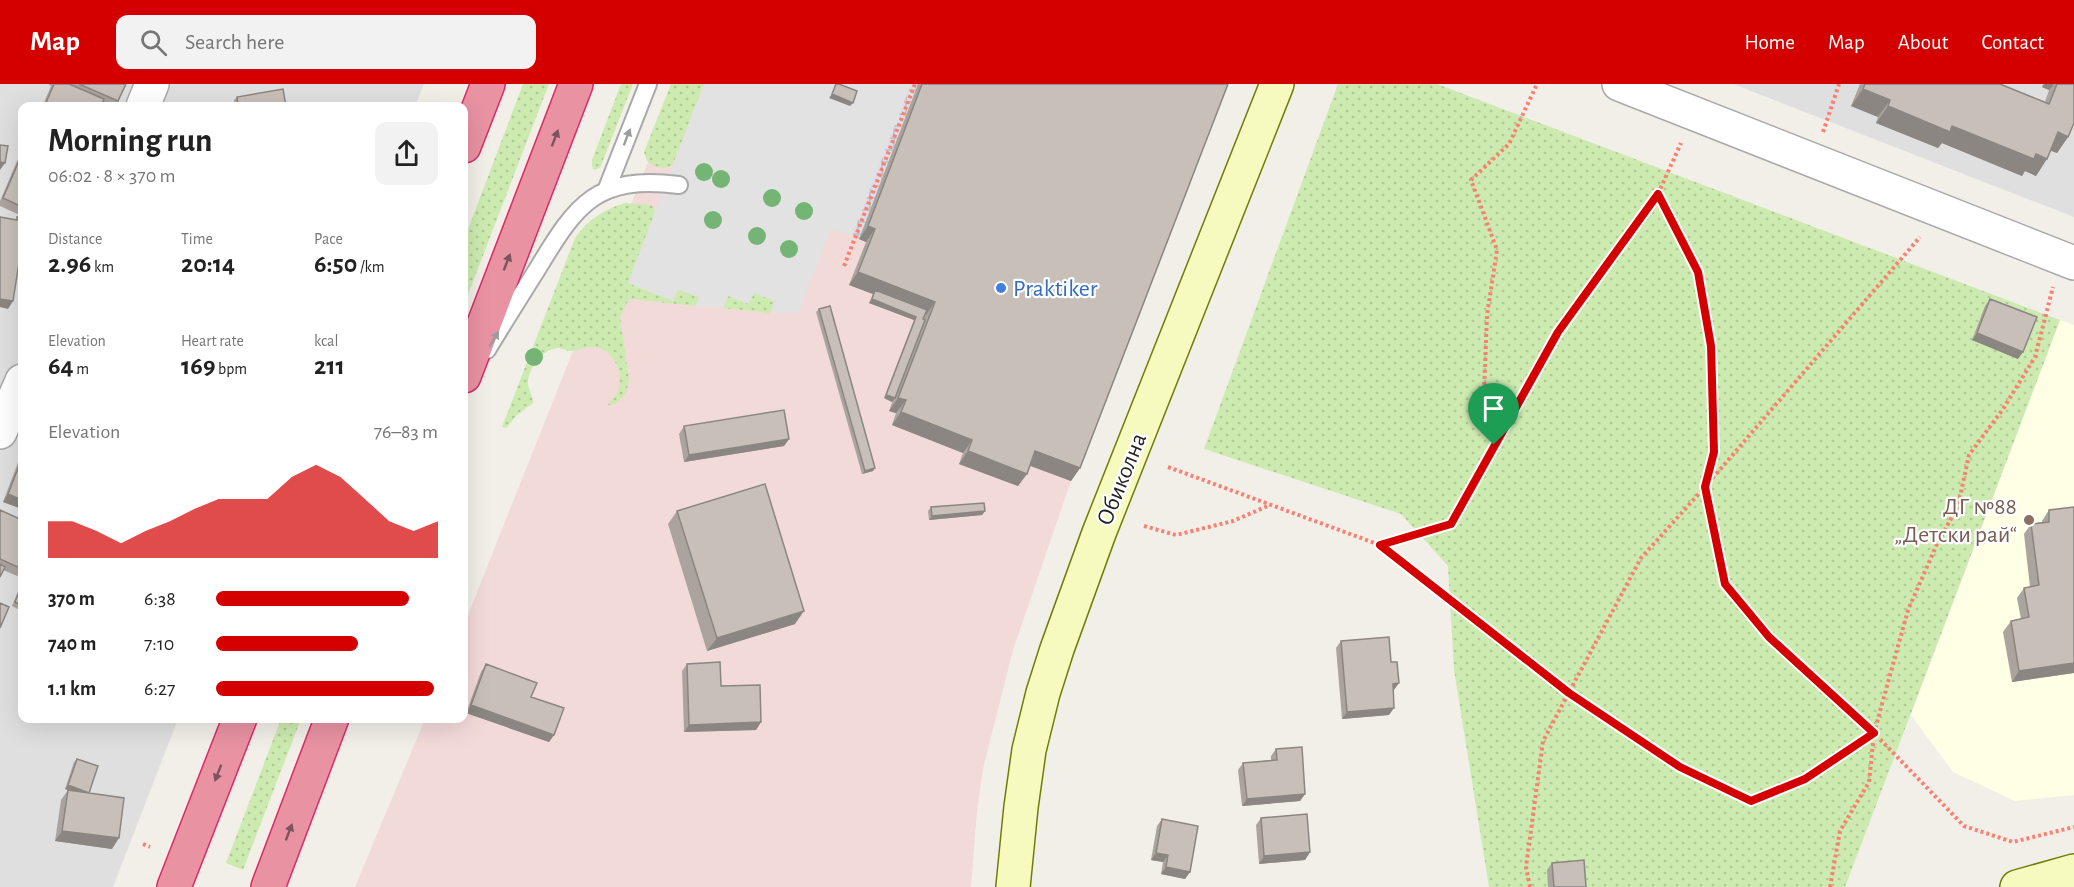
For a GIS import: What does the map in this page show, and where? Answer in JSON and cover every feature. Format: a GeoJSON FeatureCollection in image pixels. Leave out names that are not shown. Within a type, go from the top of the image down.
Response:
{"type":"FeatureCollection","features":[{"type":"Feature","properties":{"kind":"highway"},"geometry":{"type":"LineString","coordinates":[[468,136],[488,84]]}},
{"type":"Feature","properties":{"kind":"highway"},"geometry":{"type":"LineString","coordinates":[[468,366],[576,84]]}},
{"type":"Feature","properties":{"kind":"highway"},"geometry":{"type":"LineString","coordinates":[[174,887],[238,723]]}},
{"type":"Feature","properties":{"kind":"highway"},"geometry":{"type":"LineString","coordinates":[[268,887],[330,723]]}},
{"type":"Feature","properties":{"kind":"street"},"geometry":{"type":"LineString","coordinates":[[144,102],[152,84]]}},
{"type":"Feature","properties":{"kind":"street","name":"Обиколна"},"geometry":{"type":"LineString","coordinates":[[1013,887],[1029,750],[1057,649],[1099,533],[1277,84]]}},
{"type":"Feature","properties":{"kind":"street"},"geometry":{"type":"LineString","coordinates":[[1619,84],[2067,260]]}},
{"type":"Feature","properties":{"kind":"street"},"geometry":{"type":"LineString","coordinates":[[2017,887],[2074,871]]}},
{"type":"Feature","properties":{"kind":"lane"},"geometry":{"type":"LineString","coordinates":[[606,191],[648,84]]}},
{"type":"Feature","properties":{"kind":"lane"},"geometry":{"type":"LineString","coordinates":[[468,382],[563,227],[575,212],[606,191],[642,182],[679,185]]}},
{"type":"Feature","properties":{"kind":"path"},"geometry":{"type":"LineString","coordinates":[[844,266],[915,84]]}},
{"type":"Feature","properties":{"kind":"path"},"geometry":{"type":"LineString","coordinates":[[1494,445],[1484,391],[1487,315],[1497,250],[1471,180],[1509,144],[1537,84]]}},
{"type":"Feature","properties":{"kind":"path"},"geometry":{"type":"LineString","coordinates":[[1813,161],[1839,84]]}},
{"type":"Feature","properties":{"kind":"path"},"geometry":{"type":"LineString","coordinates":[[1380,545],[1451,524],[1558,332],[1658,194],[1695,114]]}},
{"type":"Feature","properties":{"kind":"path"},"geometry":{"type":"LineString","coordinates":[[1658,194],[1698,272],[1711,346],[1714,452],[1705,487],[1725,584],[1769,637],[1874,733],[1964,826],[2013,842],[2074,827]]}},
{"type":"Feature","properties":{"kind":"path"},"geometry":{"type":"LineString","coordinates":[[1530,887],[1526,867],[1543,741],[1641,558],[1705,487],[1942,211]]}},
{"type":"Feature","properties":{"kind":"path"},"geometry":{"type":"LineString","coordinates":[[1830,887],[1840,831],[1869,782],[1874,733],[1908,610],[1937,544],[1958,506],[1969,455],[2003,409],[2035,357],[2067,260]]}},
{"type":"Feature","properties":{"kind":"path"},"geometry":{"type":"LineString","coordinates":[[1168,467],[1380,545],[1569,693],[1680,767],[1751,801],[1805,779],[1874,733]]}},
{"type":"Feature","properties":{"kind":"path"},"geometry":{"type":"LineString","coordinates":[[1144,526],[1176,535],[1233,521],[1270,505]]}},
{"type":"Feature","properties":{"kind":"path"},"geometry":{"type":"LineString","coordinates":[[143,844],[150,847]]}},
{"type":"Feature","properties":{"kind":"shaded area"},"geometry":{"type":"Polygon","coordinates":[[[0,84],[424,84],[417,102],[18,102],[18,723],[176,723],[113,887],[0,887],[0,84]]]}},
{"type":"Feature","properties":{"kind":"shaded area"},"geometry":{"type":"Polygon","coordinates":[[[679,84],[1224,84],[1071,481],[1013,650],[983,769],[971,887],[355,887],[423,723],[468,723],[468,615],[679,84]]]}},
{"type":"Feature","properties":{"kind":"shaded area"},"geometry":{"type":"Polygon","coordinates":[[[704,84],[911,84],[852,236],[831,229],[798,313],[770,313],[775,301],[754,293],[749,304],[728,296],[723,308],[696,306],[699,297],[678,289],[673,301],[628,283],[704,84]]]}},
{"type":"Feature","properties":{"kind":"shaded area"},"geometry":{"type":"Polygon","coordinates":[[[911,84],[918,84],[859,239],[852,236],[911,84]]]}},
{"type":"Feature","properties":{"kind":"shaded area"},"geometry":{"type":"Polygon","coordinates":[[[1733,84],[2074,84],[2074,217],[1733,84]]]}},
{"type":"Feature","properties":{"kind":"shaded area","name":"ДГ №88 „Детски рай“"},"geometry":{"type":"Polygon","coordinates":[[[2060,320],[2074,325],[2074,795],[2015,801],[1953,772],[1911,715],[2060,320]]]}},
{"type":"Feature","properties":{"kind":"green space"},"geometry":{"type":"Polygon","coordinates":[[[523,84],[549,84],[468,295],[468,229],[523,84]]]}},
{"type":"Feature","properties":{"kind":"green space"},"geometry":{"type":"Polygon","coordinates":[[[621,84],[633,84],[600,168],[594,170],[592,160],[621,84]]]}},
{"type":"Feature","properties":{"kind":"green space"},"geometry":{"type":"Polygon","coordinates":[[[671,84],[704,84],[673,164],[660,168],[647,161],[644,152],[671,84]]]}},
{"type":"Feature","properties":{"kind":"green space"},"geometry":{"type":"Polygon","coordinates":[[[1338,84],[1437,84],[2060,320],[1845,887],[1489,887],[1454,670],[1448,566],[1401,514],[1204,449],[1338,84]]]}},
{"type":"Feature","properties":{"kind":"green space"},"geometry":{"type":"Polygon","coordinates":[[[625,203],[651,205],[655,212],[628,283],[672,300],[677,289],[699,297],[696,306],[629,299],[620,317],[629,379],[627,389],[620,400],[607,405],[616,395],[620,382],[618,367],[605,351],[592,347],[571,351],[560,348],[552,349],[542,355],[529,376],[528,384],[533,403],[517,415],[506,428],[502,427],[575,238],[597,216],[625,203]]]}},
{"type":"Feature","properties":{"kind":"green space"},"geometry":{"type":"Polygon","coordinates":[[[754,293],[775,301],[770,313],[723,308],[728,296],[749,304],[754,293]]]}},
{"type":"Feature","properties":{"kind":"green space"},"geometry":{"type":"Polygon","coordinates":[[[279,723],[299,723],[243,870],[226,863],[279,723]]]}},
{"type":"Feature","properties":{"kind":"building"},"geometry":{"type":"Polygon","coordinates":[[[54,84],[69,84],[104,99],[103,102],[46,102],[54,84]]]}},
{"type":"Feature","properties":{"kind":"building"},"geometry":{"type":"Polygon","coordinates":[[[79,84],[126,84],[118,101],[79,84]]]}},
{"type":"Feature","properties":{"kind":"building"},"geometry":{"type":"Polygon","coordinates":[[[836,84],[857,91],[853,103],[832,94],[836,84]]]}},
{"type":"Feature","properties":{"kind":"building","name":"Praktiker"},"geometry":{"type":"Polygon","coordinates":[[[922,84],[1228,84],[1080,468],[1035,451],[1027,474],[968,451],[972,440],[901,412],[906,400],[898,398],[935,302],[858,272],[875,229],[868,226],[922,84]]]}},
{"type":"Feature","properties":{"kind":"building"},"geometry":{"type":"Polygon","coordinates":[[[1865,84],[2000,84],[2049,104],[2057,84],[2074,84],[2074,123],[2068,137],[2058,132],[2047,159],[2036,154],[2034,159],[1952,126],[1950,132],[1888,106],[1890,100],[1863,89],[1865,84]]]}},
{"type":"Feature","properties":{"kind":"building"},"geometry":{"type":"Polygon","coordinates":[[[283,89],[285,102],[238,102],[237,97],[283,89]]]}},
{"type":"Feature","properties":{"kind":"building"},"geometry":{"type":"Polygon","coordinates":[[[0,145],[8,146],[5,163],[0,162],[0,145]]]}},
{"type":"Feature","properties":{"kind":"building"},"geometry":{"type":"Polygon","coordinates":[[[18,163],[18,205],[3,198],[18,163]]]}},
{"type":"Feature","properties":{"kind":"building"},"geometry":{"type":"Polygon","coordinates":[[[0,217],[17,220],[18,217],[18,269],[13,301],[0,299],[0,217]]]}},
{"type":"Feature","properties":{"kind":"building"},"geometry":{"type":"Polygon","coordinates":[[[875,290],[927,310],[895,398],[886,395],[916,317],[872,299],[875,290]]]}},
{"type":"Feature","properties":{"kind":"building"},"geometry":{"type":"Polygon","coordinates":[[[1990,299],[2037,317],[2023,352],[1977,333],[1990,299]]]}},
{"type":"Feature","properties":{"kind":"building"},"geometry":{"type":"Polygon","coordinates":[[[830,306],[875,468],[865,471],[819,309],[830,306]]]}},
{"type":"Feature","properties":{"kind":"building"},"geometry":{"type":"Polygon","coordinates":[[[784,410],[789,439],[689,455],[684,426],[784,410]]]}},
{"type":"Feature","properties":{"kind":"building"},"geometry":{"type":"Polygon","coordinates":[[[18,468],[18,498],[8,494],[18,468]]]}},
{"type":"Feature","properties":{"kind":"building"},"geometry":{"type":"Polygon","coordinates":[[[765,484],[804,611],[717,638],[677,511],[765,484]]]}},
{"type":"Feature","properties":{"kind":"building"},"geometry":{"type":"Polygon","coordinates":[[[984,503],[985,511],[932,516],[931,507],[984,503]]]}},
{"type":"Feature","properties":{"kind":"building"},"geometry":{"type":"Polygon","coordinates":[[[2074,507],[2074,663],[2019,671],[2011,621],[2029,617],[2024,588],[2039,585],[2031,524],[2049,522],[2049,510],[2074,507]]]}},
{"type":"Feature","properties":{"kind":"building"},"geometry":{"type":"Polygon","coordinates":[[[0,510],[18,518],[18,567],[0,559],[0,510]]]}},
{"type":"Feature","properties":{"kind":"building"},"geometry":{"type":"Polygon","coordinates":[[[0,564],[5,567],[0,577],[0,564]]]}},
{"type":"Feature","properties":{"kind":"building"},"geometry":{"type":"Polygon","coordinates":[[[0,603],[9,607],[0,628],[0,603]]]}},
{"type":"Feature","properties":{"kind":"building"},"geometry":{"type":"Polygon","coordinates":[[[1389,637],[1391,662],[1397,662],[1399,683],[1393,684],[1394,708],[1347,712],[1341,641],[1389,637]]]}},
{"type":"Feature","properties":{"kind":"building"},"geometry":{"type":"Polygon","coordinates":[[[720,662],[721,686],[760,685],[761,722],[689,725],[687,664],[720,662]]]}},
{"type":"Feature","properties":{"kind":"building"},"geometry":{"type":"Polygon","coordinates":[[[486,664],[537,683],[531,697],[564,708],[554,735],[471,705],[486,664]]]}},
{"type":"Feature","properties":{"kind":"building"},"geometry":{"type":"Polygon","coordinates":[[[1302,747],[1305,794],[1247,799],[1243,763],[1277,760],[1276,749],[1302,747]]]}},
{"type":"Feature","properties":{"kind":"building"},"geometry":{"type":"Polygon","coordinates":[[[77,759],[98,766],[89,793],[68,785],[77,759]]]}},
{"type":"Feature","properties":{"kind":"building"},"geometry":{"type":"Polygon","coordinates":[[[68,790],[124,798],[119,838],[62,831],[68,790]]]}},
{"type":"Feature","properties":{"kind":"building"},"geometry":{"type":"Polygon","coordinates":[[[1307,814],[1310,852],[1264,856],[1261,818],[1307,814]]]}},
{"type":"Feature","properties":{"kind":"building"},"geometry":{"type":"Polygon","coordinates":[[[1162,819],[1198,826],[1190,872],[1166,867],[1168,855],[1156,853],[1162,819]]]}},
{"type":"Feature","properties":{"kind":"building"},"geometry":{"type":"Polygon","coordinates":[[[1584,860],[1586,887],[1554,887],[1552,863],[1584,860]]]}},
{"type":"Feature","properties":{"kind":"place","name":"Praktiker"},"geometry":{"type":"Point","coordinates":[1001,288]}},
{"type":"Feature","properties":{"kind":"place","name":"ДГ №88 „Детски рай“"},"geometry":{"type":"Point","coordinates":[2029,520]}},
{"type":"Feature","properties":{"kind":"route"},"geometry":{"type":"LineString","coordinates":[[1658,194],[1698,272],[1711,346],[1714,452],[1705,487],[1725,584],[1769,637],[1874,733],[1805,779],[1751,801],[1680,767],[1569,693],[1380,545],[1451,524],[1494,445],[1558,332],[1658,194]]}}]}
